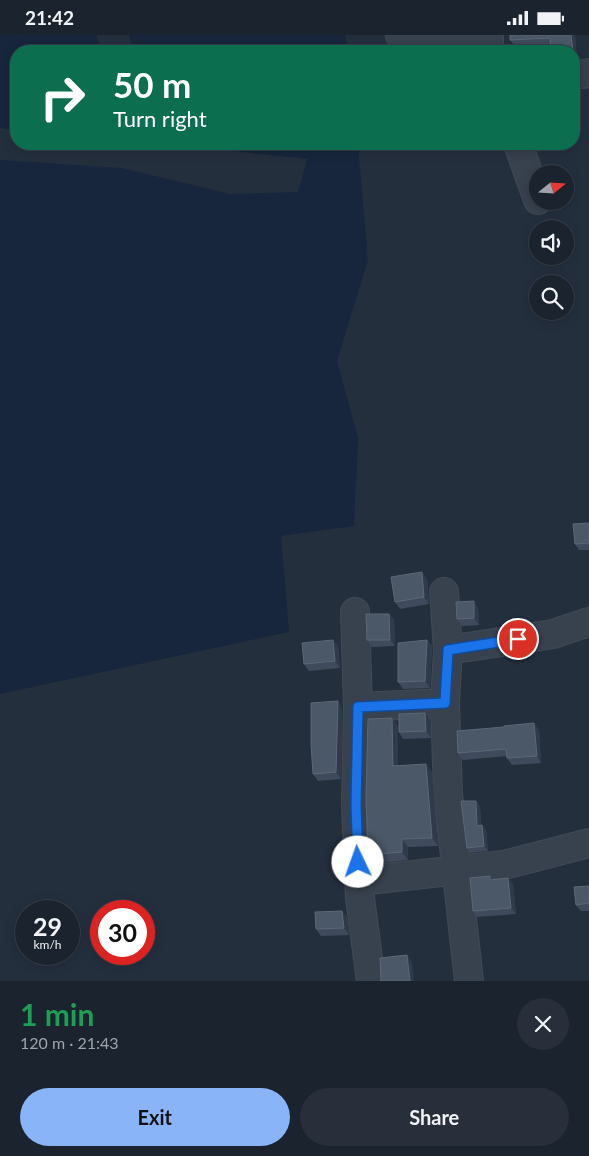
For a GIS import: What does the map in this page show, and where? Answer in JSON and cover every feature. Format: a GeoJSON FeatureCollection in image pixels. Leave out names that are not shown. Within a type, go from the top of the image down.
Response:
{"type":"FeatureCollection","features":[{"type":"Feature","properties":{"kind":"street"},"geometry":{"type":"LineString","coordinates":[[400,35],[432,43],[471,35]]}},
{"type":"Feature","properties":{"kind":"street"},"geometry":{"type":"LineString","coordinates":[[520,150],[529,176]]}},
{"type":"Feature","properties":{"kind":"street"},"geometry":{"type":"LineString","coordinates":[[444,592],[448,650],[445,703],[448,794],[468,981]]}},
{"type":"Feature","properties":{"kind":"street"},"geometry":{"type":"LineString","coordinates":[[355,611],[358,707],[356,805],[359,881],[371,981]]}},
{"type":"Feature","properties":{"kind":"street"},"geometry":{"type":"LineString","coordinates":[[448,650],[553,634],[589,622]]}},
{"type":"Feature","properties":{"kind":"street"},"geometry":{"type":"LineString","coordinates":[[358,707],[445,703]]}},
{"type":"Feature","properties":{"kind":"street"},"geometry":{"type":"LineString","coordinates":[[359,881],[504,865],[589,843]]}},
{"type":"Feature","properties":{"kind":"water"},"geometry":{"type":"Polygon","coordinates":[[[0,35],[96,35],[100,45],[10,45],[10,129],[0,128],[0,35]]]}},
{"type":"Feature","properties":{"kind":"water"},"geometry":{"type":"Polygon","coordinates":[[[129,35],[345,35],[347,45],[132,45],[129,35]]]}},
{"type":"Feature","properties":{"kind":"water"},"geometry":{"type":"Polygon","coordinates":[[[222,150],[359,150],[368,260],[337,361],[358,438],[354,526],[281,536],[289,632],[0,694],[0,160],[122,168],[230,194],[298,192],[307,159],[222,150]]]}},
{"type":"Feature","properties":{"kind":"building"},"geometry":{"type":"Polygon","coordinates":[[[510,35],[571,35],[572,45],[551,45],[550,38],[510,40],[510,35]]]}},
{"type":"Feature","properties":{"kind":"building"},"geometry":{"type":"Polygon","coordinates":[[[589,523],[589,543],[575,544],[573,524],[589,523]]]}},
{"type":"Feature","properties":{"kind":"building"},"geometry":{"type":"Polygon","coordinates":[[[422,572],[424,597],[395,602],[391,577],[422,572]]]}},
{"type":"Feature","properties":{"kind":"building"},"geometry":{"type":"Polygon","coordinates":[[[474,601],[474,618],[457,619],[456,602],[474,601]]]}},
{"type":"Feature","properties":{"kind":"building"},"geometry":{"type":"Polygon","coordinates":[[[366,614],[389,614],[390,640],[367,640],[366,614]]]}},
{"type":"Feature","properties":{"kind":"building"},"geometry":{"type":"Polygon","coordinates":[[[333,640],[335,661],[304,664],[302,643],[333,640]]]}},
{"type":"Feature","properties":{"kind":"building"},"geometry":{"type":"Polygon","coordinates":[[[427,640],[425,681],[398,682],[398,643],[427,640]]]}},
{"type":"Feature","properties":{"kind":"building"},"geometry":{"type":"Polygon","coordinates":[[[338,701],[336,772],[313,774],[311,703],[338,701]]]}},
{"type":"Feature","properties":{"kind":"building"},"geometry":{"type":"Polygon","coordinates":[[[425,713],[426,731],[399,732],[399,714],[425,713]]]}},
{"type":"Feature","properties":{"kind":"building"},"geometry":{"type":"Polygon","coordinates":[[[392,718],[393,766],[426,764],[432,838],[402,839],[402,852],[368,855],[366,798],[368,719],[392,718]]]}},
{"type":"Feature","properties":{"kind":"building"},"geometry":{"type":"Polygon","coordinates":[[[534,723],[537,756],[507,758],[506,749],[458,753],[457,731],[534,723]]]}},
{"type":"Feature","properties":{"kind":"building"},"geometry":{"type":"Polygon","coordinates":[[[461,801],[476,801],[477,826],[482,825],[484,846],[467,848],[461,801]]]}},
{"type":"Feature","properties":{"kind":"building"},"geometry":{"type":"Polygon","coordinates":[[[490,876],[490,880],[508,878],[511,908],[473,911],[470,878],[490,876]]]}},
{"type":"Feature","properties":{"kind":"building"},"geometry":{"type":"Polygon","coordinates":[[[589,886],[589,903],[576,905],[574,887],[589,886]]]}},
{"type":"Feature","properties":{"kind":"building"},"geometry":{"type":"Polygon","coordinates":[[[342,911],[344,928],[316,929],[315,912],[342,911]]]}},
{"type":"Feature","properties":{"kind":"building"},"geometry":{"type":"Polygon","coordinates":[[[407,955],[410,981],[380,981],[380,958],[407,955]]]}},
{"type":"Feature","properties":{"kind":"route"},"geometry":{"type":"LineString","coordinates":[[358,862],[356,805],[358,707],[445,703],[448,650],[518,639]]}}]}
